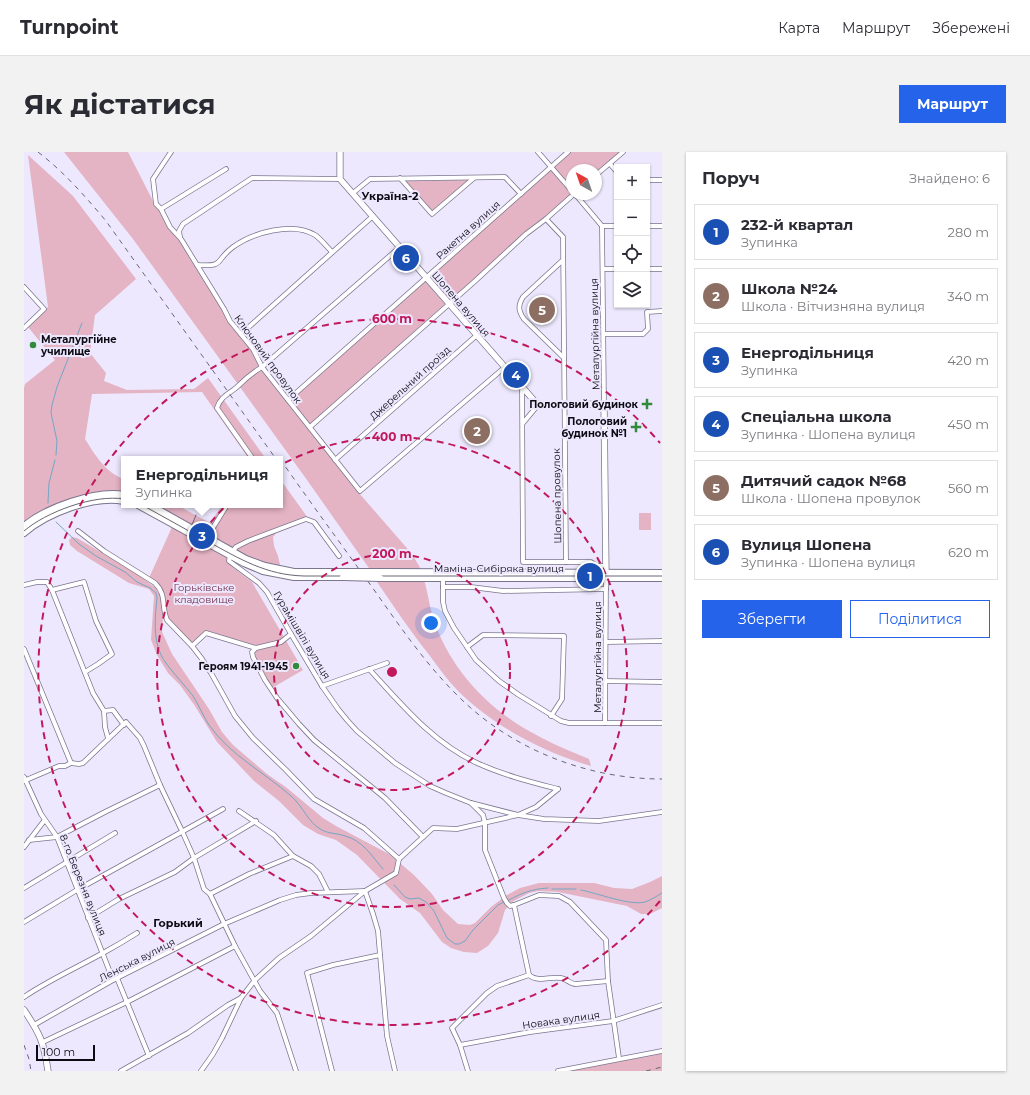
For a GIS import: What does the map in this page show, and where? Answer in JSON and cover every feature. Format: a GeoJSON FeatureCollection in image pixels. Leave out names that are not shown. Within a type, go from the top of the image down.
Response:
{"type":"FeatureCollection","features":[{"type":"Feature","properties":{"kind":"main road"},"geometry":{"type":"LineString","coordinates":[[24,526],[44,513],[89,497],[104,494],[121,495]]}},
{"type":"Feature","properties":{"kind":"main road"},"geometry":{"type":"LineString","coordinates":[[24,533],[46,518],[90,502],[104,500],[121,501]]}},
{"type":"Feature","properties":{"kind":"main road","name":"Маміна-Сибіряка вулиця"},"geometry":{"type":"LineString","coordinates":[[144,508],[206,539]]}},
{"type":"Feature","properties":{"kind":"main road","name":"Маміна-Сибіряка вулиця"},"geometry":{"type":"LineString","coordinates":[[155,508],[231,553],[255,563],[279,570],[294,572],[343,575],[606,572],[662,573]]}},
{"type":"Feature","properties":{"kind":"main road","name":"Маміна-Сибіряка вулиця"},"geometry":{"type":"LineString","coordinates":[[606,572],[662,578]]}},
{"type":"Feature","properties":{"kind":"street","name":"Ключовий провулок"},"geometry":{"type":"LineString","coordinates":[[171,152],[153,179],[156,204],[161,209],[170,226],[181,239],[234,327],[253,349],[262,367],[360,491],[505,367]]}},
{"type":"Feature","properties":{"kind":"street"},"geometry":{"type":"LineString","coordinates":[[181,239],[179,231],[183,224],[252,178],[340,179],[340,152]]}},
{"type":"Feature","properties":{"kind":"street"},"geometry":{"type":"LineString","coordinates":[[538,152],[566,184]]}},
{"type":"Feature","properties":{"kind":"street","name":"Ракетна вулиця"},"geometry":{"type":"LineString","coordinates":[[288,400],[568,152]]}},
{"type":"Feature","properties":{"kind":"street"},"geometry":{"type":"LineString","coordinates":[[602,170],[623,152]]}},
{"type":"Feature","properties":{"kind":"street"},"geometry":{"type":"LineString","coordinates":[[610,164],[614,169]]}},
{"type":"Feature","properties":{"kind":"street"},"geometry":{"type":"LineString","coordinates":[[161,209],[226,169]]}},
{"type":"Feature","properties":{"kind":"street"},"geometry":{"type":"LineString","coordinates":[[353,193],[370,179],[506,177],[521,194]]}},
{"type":"Feature","properties":{"kind":"street"},"geometry":{"type":"LineString","coordinates":[[400,178],[432,214],[474,178]]}},
{"type":"Feature","properties":{"kind":"street","name":"Шопена вулиця"},"geometry":{"type":"LineString","coordinates":[[340,179],[538,405]]}},
{"type":"Feature","properties":{"kind":"street"},"geometry":{"type":"LineString","coordinates":[[650,180],[662,180]]}},
{"type":"Feature","properties":{"kind":"street"},"geometry":{"type":"LineString","coordinates":[[310,427],[526,234],[567,200]]}},
{"type":"Feature","properties":{"kind":"street"},"geometry":{"type":"LineString","coordinates":[[579,200],[602,226],[614,226]]}},
{"type":"Feature","properties":{"kind":"street"},"geometry":{"type":"LineString","coordinates":[[241,334],[373,216]]}},
{"type":"Feature","properties":{"kind":"street","name":"Шопена провулок"},"geometry":{"type":"LineString","coordinates":[[546,219],[563,237],[566,562]]}},
{"type":"Feature","properties":{"kind":"street","name":"Металургійна вулиця"},"geometry":{"type":"LineString","coordinates":[[602,226],[606,572],[605,723]]}},
{"type":"Feature","properties":{"kind":"street"},"geometry":{"type":"LineString","coordinates":[[650,226],[662,226]]}},
{"type":"Feature","properties":{"kind":"street"},"geometry":{"type":"LineString","coordinates":[[197,265],[212,266],[217,264],[234,246],[262,232],[281,229],[308,231],[316,235],[332,252]]}},
{"type":"Feature","properties":{"kind":"street"},"geometry":{"type":"LineString","coordinates":[[251,456],[217,408],[221,398],[262,367],[400,247]]}},
{"type":"Feature","properties":{"kind":"street"},"geometry":{"type":"LineString","coordinates":[[563,260],[524,297],[520,302],[519,308],[520,314],[524,319],[564,358]]}},
{"type":"Feature","properties":{"kind":"street"},"geometry":{"type":"LineString","coordinates":[[603,269],[614,269]]}},
{"type":"Feature","properties":{"kind":"street"},"geometry":{"type":"LineString","coordinates":[[650,269],[662,269]]}},
{"type":"Feature","properties":{"kind":"street"},"geometry":{"type":"LineString","coordinates":[[24,287],[44,309],[24,328]]}},
{"type":"Feature","properties":{"kind":"street"},"geometry":{"type":"LineString","coordinates":[[604,334],[643,334],[648,329],[648,312],[662,311]]}},
{"type":"Feature","properties":{"kind":"street","name":"Джерельний проїзд"},"geometry":{"type":"LineString","coordinates":[[335,460],[477,335]]}},
{"type":"Feature","properties":{"kind":"street"},"geometry":{"type":"LineString","coordinates":[[522,387],[523,562],[591,562],[606,572]]}},
{"type":"Feature","properties":{"kind":"street"},"geometry":{"type":"LineString","coordinates":[[522,423],[538,405],[604,404]]}},
{"type":"Feature","properties":{"kind":"street"},"geometry":{"type":"LineString","coordinates":[[206,539],[224,508]]}},
{"type":"Feature","properties":{"kind":"street"},"geometry":{"type":"LineString","coordinates":[[231,553],[236,547],[248,541],[306,519],[314,522],[339,556]]}},
{"type":"Feature","properties":{"kind":"street"},"geometry":{"type":"LineString","coordinates":[[78,531],[104,551],[155,583],[160,588],[163,594],[165,615],[167,620],[192,646],[212,673],[235,716],[253,738],[314,799],[364,828],[399,859],[396,873],[365,892],[311,936],[279,958],[255,980],[241,998],[222,1038],[201,1071]]}},
{"type":"Feature","properties":{"kind":"street","name":"Гурамішвілі вулиця"},"geometry":{"type":"LineString","coordinates":[[231,553],[229,562],[263,587],[322,686],[338,709],[357,731],[395,763],[430,786],[471,803],[518,815],[544,819],[591,822],[662,812]]}},
{"type":"Feature","properties":{"kind":"street"},"geometry":{"type":"LineString","coordinates":[[443,575],[443,602],[448,620],[476,660],[499,681],[551,716],[561,721],[569,723],[662,723]]}},
{"type":"Feature","properties":{"kind":"street"},"geometry":{"type":"LineString","coordinates":[[24,586],[37,582],[47,582],[52,590],[93,693],[104,711],[105,727],[108,738]]}},
{"type":"Feature","properties":{"kind":"street"},"geometry":{"type":"LineString","coordinates":[[52,590],[84,582],[96,621],[112,654],[85,672]]}},
{"type":"Feature","properties":{"kind":"street"},"geometry":{"type":"LineString","coordinates":[[443,587],[471,587],[503,591],[606,589]]}},
{"type":"Feature","properties":{"kind":"street"},"geometry":{"type":"LineString","coordinates":[[192,646],[204,634],[209,633],[256,648],[281,642],[291,634]]}},
{"type":"Feature","properties":{"kind":"street"},"geometry":{"type":"LineString","coordinates":[[467,647],[483,635],[564,636],[562,699],[551,716]]}},
{"type":"Feature","properties":{"kind":"street"},"geometry":{"type":"LineString","coordinates":[[606,642],[662,642]]}},
{"type":"Feature","properties":{"kind":"street"},"geometry":{"type":"LineString","coordinates":[[256,648],[252,652],[252,657],[277,698],[298,724],[314,740],[385,798],[423,837]]}},
{"type":"Feature","properties":{"kind":"street"},"geometry":{"type":"LineString","coordinates":[[24,649],[71,763]]}},
{"type":"Feature","properties":{"kind":"street"},"geometry":{"type":"LineString","coordinates":[[322,686],[387,663]]}},
{"type":"Feature","properties":{"kind":"street"},"geometry":{"type":"LineString","coordinates":[[369,669],[411,715],[456,752],[476,763],[494,770],[558,789],[536,807],[518,815]]}},
{"type":"Feature","properties":{"kind":"street"},"geometry":{"type":"LineString","coordinates":[[605,681],[662,682]]}},
{"type":"Feature","properties":{"kind":"street"},"geometry":{"type":"LineString","coordinates":[[104,711],[113,710],[124,725]]}},
{"type":"Feature","properties":{"kind":"street"},"geometry":{"type":"LineString","coordinates":[[24,779],[59,766],[65,766],[71,763],[83,763],[126,722],[140,738],[152,762],[160,785],[194,858],[204,889],[210,894],[235,946],[260,990],[278,1014],[296,1071]]}},
{"type":"Feature","properties":{"kind":"street","name":"8-го Березня вулиця"},"geometry":{"type":"LineString","coordinates":[[24,779],[44,820],[57,837],[102,954],[127,1002],[149,1056]]}},
{"type":"Feature","properties":{"kind":"street"},"geometry":{"type":"LineString","coordinates":[[29,840],[57,837],[160,785]]}},
{"type":"Feature","properties":{"kind":"street","name":"Гурамішвілі вулиця"},"geometry":{"type":"LineString","coordinates":[[471,803],[483,815],[485,823]]}},
{"type":"Feature","properties":{"kind":"street"},"geometry":{"type":"LineString","coordinates":[[24,922],[77,890],[223,809]]}},
{"type":"Feature","properties":{"kind":"street"},"geometry":{"type":"LineString","coordinates":[[240,811],[274,835],[293,856],[311,866],[321,878],[328,892]]}},
{"type":"Feature","properties":{"kind":"street","name":"Гурамішвілі вулиця"},"geometry":{"type":"LineString","coordinates":[[399,859],[433,828],[456,829],[518,815]]}},
{"type":"Feature","properties":{"kind":"street"},"geometry":{"type":"LineString","coordinates":[[24,846],[44,820]]}},
{"type":"Feature","properties":{"kind":"street"},"geometry":{"type":"LineString","coordinates":[[88,918],[119,899],[175,872],[194,858],[256,821]]}},
{"type":"Feature","properties":{"kind":"street"},"geometry":{"type":"LineString","coordinates":[[485,823],[485,850],[506,903],[510,906],[539,895],[559,896],[570,902],[606,940],[608,981],[619,1058]]}},
{"type":"Feature","properties":{"kind":"street"},"geometry":{"type":"LineString","coordinates":[[24,888],[115,833]]}},
{"type":"Feature","properties":{"kind":"street"},"geometry":{"type":"LineString","coordinates":[[210,894],[249,874],[293,856]]}},
{"type":"Feature","properties":{"kind":"street","name":"Ленська вулиця"},"geometry":{"type":"LineString","coordinates":[[34,1025],[115,979],[224,924],[280,900],[296,895],[328,892],[365,892]]}},
{"type":"Feature","properties":{"kind":"street"},"geometry":{"type":"LineString","coordinates":[[365,892],[378,931],[387,1036],[395,1071]]}},
{"type":"Feature","properties":{"kind":"street"},"geometry":{"type":"LineString","coordinates":[[514,905],[529,975],[536,979],[560,978],[572,984],[608,981]]}},
{"type":"Feature","properties":{"kind":"street"},"geometry":{"type":"LineString","coordinates":[[24,997],[36,988],[102,954],[137,933]]}},
{"type":"Feature","properties":{"kind":"street"},"geometry":{"type":"LineString","coordinates":[[43,1042],[127,1002],[235,946]]}},
{"type":"Feature","properties":{"kind":"street"},"geometry":{"type":"LineString","coordinates":[[332,1071],[307,973],[333,965],[380,955]]}},
{"type":"Feature","properties":{"kind":"street"},"geometry":{"type":"LineString","coordinates":[[468,1071],[460,1045],[452,1028],[487,993],[497,986],[529,975]]}},
{"type":"Feature","properties":{"kind":"street"},"geometry":{"type":"LineString","coordinates":[[121,1071],[188,1033],[228,1005],[241,998]]}},
{"type":"Feature","properties":{"kind":"street","name":"Новака вулиця"},"geometry":{"type":"LineString","coordinates":[[460,1045],[530,1032],[613,1021],[662,1005]]}},
{"type":"Feature","properties":{"kind":"street"},"geometry":{"type":"LineString","coordinates":[[24,1010],[43,1042],[48,1071]]}},
{"type":"Feature","properties":{"kind":"street"},"geometry":{"type":"LineString","coordinates":[[558,1071],[619,1058],[662,1051]]}},
{"type":"Feature","properties":{"kind":"green space"},"geometry":{"type":"Polygon","coordinates":[[[64,152],[128,152],[155,205],[180,240],[223,310],[232,328],[240,335],[251,349],[262,369],[288,402],[571,152],[621,152],[602,169],[602,164],[566,164],[566,199],[525,233],[308,427],[359,493],[412,554],[422,571],[371,571],[133,239],[64,152]]]}},
{"type":"Feature","properties":{"kind":"green space"},"geometry":{"type":"Polygon","coordinates":[[[28,155],[73,196],[136,279],[95,315],[90,353],[106,373],[104,381],[127,390],[194,389],[208,378],[264,456],[247,456],[202,392],[92,394],[85,439],[106,468],[121,478],[121,495],[24,524],[24,388],[25,384],[55,360],[28,327],[48,307],[28,155]]]}},
{"type":"Feature","properties":{"kind":"green space"},"geometry":{"type":"Polygon","coordinates":[[[469,180],[432,211],[405,181],[469,180]]]}},
{"type":"Feature","properties":{"kind":"green space"},"geometry":{"type":"Polygon","coordinates":[[[283,483],[308,518],[277,532],[273,537],[274,546],[281,569],[256,562],[158,508],[182,508],[210,523],[220,508],[283,508],[283,483]]]}},
{"type":"Feature","properties":{"kind":"green space"},"geometry":{"type":"Polygon","coordinates":[[[639,513],[651,513],[651,530],[639,530],[639,513]]]}},
{"type":"Feature","properties":{"kind":"green space","name":"Горьківське кладовище"},"geometry":{"type":"Polygon","coordinates":[[[172,527],[229,559],[231,566],[252,582],[303,670],[272,688],[254,656],[254,652],[257,649],[209,631],[206,631],[192,644],[171,623],[166,615],[164,593],[161,587],[149,578],[172,527]]]}},
{"type":"Feature","properties":{"kind":"green space"},"geometry":{"type":"Polygon","coordinates":[[[72,537],[77,538],[134,572],[156,588],[161,597],[163,616],[162,632],[172,654],[209,709],[222,732],[233,745],[323,818],[389,854],[414,875],[432,894],[443,910],[458,924],[470,925],[475,923],[491,907],[507,895],[520,888],[539,883],[594,883],[614,888],[632,889],[662,876],[662,908],[650,914],[641,914],[627,906],[558,892],[538,891],[529,893],[512,902],[505,910],[498,933],[488,946],[477,953],[464,952],[451,948],[442,942],[420,913],[400,899],[357,855],[336,840],[318,834],[303,825],[279,801],[254,781],[217,742],[195,706],[180,685],[168,673],[157,655],[151,640],[154,596],[149,589],[129,583],[77,551],[70,545],[69,540],[72,537]]]}},
{"type":"Feature","properties":{"kind":"green space"},"geometry":{"type":"Polygon","coordinates":[[[375,579],[424,579],[432,614],[439,634],[460,671],[474,687],[489,702],[523,728],[553,744],[589,759],[591,766],[555,754],[520,737],[488,716],[459,692],[409,628],[375,579]]]}},
{"type":"Feature","properties":{"kind":"green space"},"geometry":{"type":"Polygon","coordinates":[[[662,1053],[662,1071],[567,1071],[662,1053]]]}},
{"type":"Feature","properties":{"kind":"waterway"},"geometry":{"type":"LineString","coordinates":[[56,455],[57,441],[51,413],[52,405],[57,387],[82,323]]}},
{"type":"Feature","properties":{"kind":"waterway"},"geometry":{"type":"LineString","coordinates":[[48,503],[49,483],[55,460]]}},
{"type":"Feature","properties":{"kind":"waterway"},"geometry":{"type":"LineString","coordinates":[[56,522],[79,544],[156,593],[156,635],[158,648],[161,655],[171,670],[193,696],[209,725],[227,746],[281,787],[295,800],[317,827],[330,833],[342,835],[357,841],[383,869]]}},
{"type":"Feature","properties":{"kind":"waterway"},"geometry":{"type":"LineString","coordinates":[[394,885],[405,897],[410,899],[419,898],[426,902],[434,911],[447,938],[455,944],[465,941],[473,930],[498,905],[504,902]]}},
{"type":"Feature","properties":{"kind":"waterway"},"geometry":{"type":"LineString","coordinates":[[507,901],[527,892],[548,888]]}},
{"type":"Feature","properties":{"kind":"waterway"},"geometry":{"type":"LineString","coordinates":[[552,889],[576,889]]}},
{"type":"Feature","properties":{"kind":"waterway"},"geometry":{"type":"LineString","coordinates":[[581,890],[622,901],[639,903],[645,902],[662,893]]}},
{"type":"Feature","properties":{"kind":"tram line"},"geometry":{"type":"LineString","coordinates":[[24,531],[45,517],[71,506],[99,499],[121,499]]}},
{"type":"Feature","properties":{"kind":"tram line"},"geometry":{"type":"LineString","coordinates":[[147,508],[242,560],[277,573],[290,575],[662,576]]}},
{"type":"Feature","properties":{"kind":"tram line"},"geometry":{"type":"LineString","coordinates":[[196,515],[192,525],[197,536]]}},
{"type":"Feature","properties":{"kind":"railway"},"geometry":{"type":"LineString","coordinates":[[38,152],[82,193],[106,221],[274,456]]}},
{"type":"Feature","properties":{"kind":"railway"},"geometry":{"type":"LineString","coordinates":[[283,463],[413,644],[460,698],[481,716],[504,733],[553,758],[607,774],[634,778],[662,779]]}},
{"type":"Feature","properties":{"kind":"railway"},"geometry":{"type":"LineString","coordinates":[[24,1045],[31,1071]]}},
{"type":"Feature","properties":{"kind":"railway"},"geometry":{"type":"LineString","coordinates":[[646,1071],[662,1067]]}},
{"type":"Feature","properties":{"kind":"place","name":"Вулиця Шопена"},"geometry":{"type":"Point","coordinates":[406,258]}},
{"type":"Feature","properties":{"kind":"place","name":"Дитячий садок №68"},"geometry":{"type":"Point","coordinates":[542,310]}},
{"type":"Feature","properties":{"kind":"place","name":"Металургійне училище"},"geometry":{"type":"Point","coordinates":[33,345]}},
{"type":"Feature","properties":{"kind":"place","name":"Спеціальна школа"},"geometry":{"type":"Point","coordinates":[516,375]}},
{"type":"Feature","properties":{"kind":"place","name":"Пологовий будинок"},"geometry":{"type":"Point","coordinates":[647,404]}},
{"type":"Feature","properties":{"kind":"place","name":"Пологовий будинок №1"},"geometry":{"type":"Point","coordinates":[636,427]}},
{"type":"Feature","properties":{"kind":"place","name":"Школа №24"},"geometry":{"type":"Point","coordinates":[477,431]}},
{"type":"Feature","properties":{"kind":"place","name":"Енергодільниця"},"geometry":{"type":"Point","coordinates":[202,536]}},
{"type":"Feature","properties":{"kind":"place","name":"232-й квартал"},"geometry":{"type":"Point","coordinates":[590,576]}},
{"type":"Feature","properties":{"kind":"place","name":"Героям 1941-1945"},"geometry":{"type":"Point","coordinates":[296,666]}},
{"type":"Feature","properties":{"kind":"district","name":"Україна-2"},"geometry":{"type":"Point","coordinates":[390,196]}},
{"type":"Feature","properties":{"kind":"district","name":"Горький"},"geometry":{"type":"Point","coordinates":[178,923]}}]}
